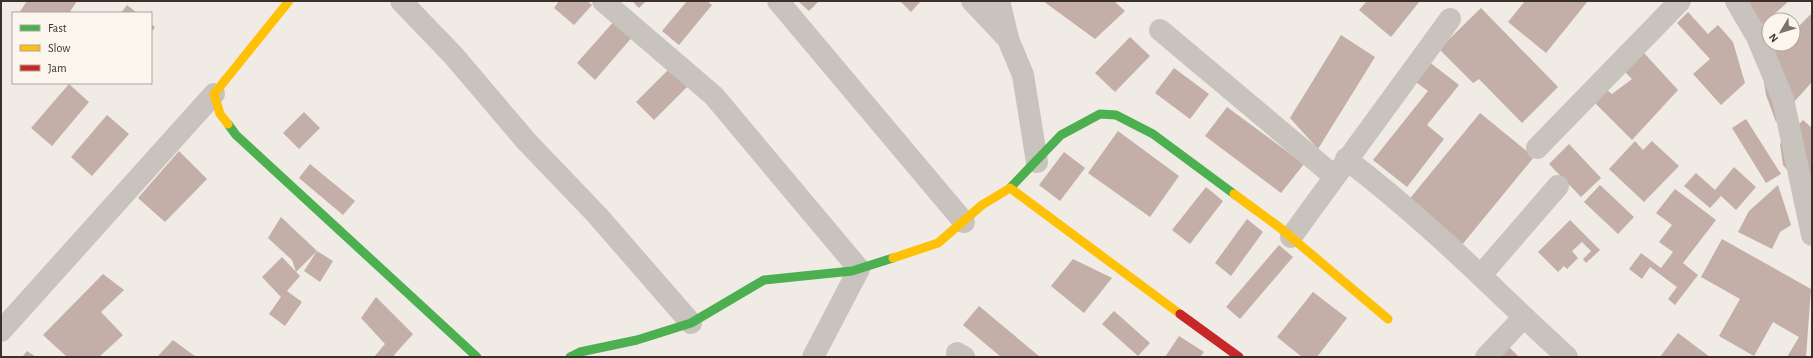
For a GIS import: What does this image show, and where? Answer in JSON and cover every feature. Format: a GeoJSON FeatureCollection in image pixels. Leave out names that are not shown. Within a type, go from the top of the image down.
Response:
{"type":"FeatureCollection","features":[{"type":"Feature","properties":{"kind":"street"},"geometry":{"type":"LineString","coordinates":[[1,331],[214,94],[289,1]]}},
{"type":"Feature","properties":{"kind":"street"},"geometry":{"type":"LineString","coordinates":[[401,1],[453,54],[527,142],[597,215],[691,323]]}},
{"type":"Feature","properties":{"kind":"street"},"geometry":{"type":"LineString","coordinates":[[603,1],[714,96],[859,269]]}},
{"type":"Feature","properties":{"kind":"street"},"geometry":{"type":"LineString","coordinates":[[778,1],[964,222]]}},
{"type":"Feature","properties":{"kind":"street"},"geometry":{"type":"LineString","coordinates":[[972,1],[1008,40]]}},
{"type":"Feature","properties":{"kind":"street"},"geometry":{"type":"LineString","coordinates":[[998,1],[1008,40],[1023,75],[1037,162]]}},
{"type":"Feature","properties":{"kind":"street"},"geometry":{"type":"LineString","coordinates":[[1537,148],[1680,1]]}},
{"type":"Feature","properties":{"kind":"street"},"geometry":{"type":"LineString","coordinates":[[1736,1],[1757,37],[1783,99],[1812,235]]}},
{"type":"Feature","properties":{"kind":"street"},"geometry":{"type":"LineString","coordinates":[[1291,237],[1340,167],[1450,19]]}},
{"type":"Feature","properties":{"kind":"street"},"geometry":{"type":"LineString","coordinates":[[1160,30],[1340,167],[1376,182],[1481,275],[1567,357]]}},
{"type":"Feature","properties":{"kind":"street"},"geometry":{"type":"LineString","coordinates":[[214,94],[220,114],[236,134],[477,357]]}},
{"type":"Feature","properties":{"kind":"street"},"geometry":{"type":"LineString","coordinates":[[570,357],[580,352],[636,340],[691,323],[764,280],[859,269],[938,243],[982,206],[1010,188],[1037,162],[1061,135],[1100,114],[1116,115],[1153,134],[1291,237],[1388,319]]}},
{"type":"Feature","properties":{"kind":"street"},"geometry":{"type":"LineString","coordinates":[[1481,275],[1558,186]]}},
{"type":"Feature","properties":{"kind":"street"},"geometry":{"type":"LineString","coordinates":[[1010,188],[1239,357]]}},
{"type":"Feature","properties":{"kind":"street"},"geometry":{"type":"LineString","coordinates":[[813,357],[859,269]]}},
{"type":"Feature","properties":{"kind":"street"},"geometry":{"type":"LineString","coordinates":[[1486,357],[1524,317]]}},
{"type":"Feature","properties":{"kind":"building"},"geometry":{"type":"Polygon","coordinates":[[[27,1],[77,1],[70,12],[20,12],[27,1]]]}},
{"type":"Feature","properties":{"kind":"building"},"geometry":{"type":"Polygon","coordinates":[[[559,1],[587,1],[592,5],[574,25],[554,8],[559,1]]]}},
{"type":"Feature","properties":{"kind":"building"},"geometry":{"type":"Polygon","coordinates":[[[632,1],[646,1],[639,8],[632,1]]]}},
{"type":"Feature","properties":{"kind":"building"},"geometry":{"type":"Polygon","coordinates":[[[687,1],[707,1],[712,5],[679,45],[662,31],[687,1]]]}},
{"type":"Feature","properties":{"kind":"building"},"geometry":{"type":"Polygon","coordinates":[[[798,1],[819,1],[809,11],[798,1]]]}},
{"type":"Feature","properties":{"kind":"building"},"geometry":{"type":"Polygon","coordinates":[[[900,1],[921,1],[911,12],[900,1]]]}},
{"type":"Feature","properties":{"kind":"building"},"geometry":{"type":"Polygon","coordinates":[[[1043,1],[1114,1],[1125,11],[1095,39],[1043,1]]]}},
{"type":"Feature","properties":{"kind":"building"},"geometry":{"type":"Polygon","coordinates":[[[1367,1],[1420,1],[1391,37],[1359,10],[1367,1]]]}},
{"type":"Feature","properties":{"kind":"building"},"geometry":{"type":"Polygon","coordinates":[[[1525,1],[1588,1],[1546,53],[1508,22],[1525,1]]]}},
{"type":"Feature","properties":{"kind":"building"},"geometry":{"type":"Polygon","coordinates":[[[1743,1],[1789,1],[1777,12],[1761,12],[1761,26],[1754,32],[1743,1]]]}},
{"type":"Feature","properties":{"kind":"building"},"geometry":{"type":"Polygon","coordinates":[[[127,5],[136,12],[122,12],[127,5]]]}},
{"type":"Feature","properties":{"kind":"building"},"geometry":{"type":"Polygon","coordinates":[[[1481,8],[1558,87],[1522,123],[1479,79],[1473,83],[1439,49],[1481,8]]]}},
{"type":"Feature","properties":{"kind":"building"},"geometry":{"type":"Polygon","coordinates":[[[1688,12],[1708,34],[1718,25],[1733,42],[1745,83],[1721,105],[1693,74],[1710,59],[1677,23],[1688,12]]]}},
{"type":"Feature","properties":{"kind":"building"},"geometry":{"type":"Polygon","coordinates":[[[1811,14],[1812,82],[1776,122],[1766,95],[1761,62],[1772,52],[1801,52],[1801,24],[1811,14]]]}},
{"type":"Feature","properties":{"kind":"building"},"geometry":{"type":"Polygon","coordinates":[[[616,19],[634,35],[595,80],[577,63],[616,19]]]}},
{"type":"Feature","properties":{"kind":"building"},"geometry":{"type":"Polygon","coordinates":[[[152,25],[155,27],[152,32],[152,25]]]}},
{"type":"Feature","properties":{"kind":"building"},"geometry":{"type":"Polygon","coordinates":[[[1341,35],[1375,57],[1318,149],[1290,118],[1341,35]]]}},
{"type":"Feature","properties":{"kind":"building"},"geometry":{"type":"Polygon","coordinates":[[[1130,37],[1150,56],[1115,92],[1095,73],[1130,37]]]}},
{"type":"Feature","properties":{"kind":"building"},"geometry":{"type":"Polygon","coordinates":[[[1644,53],[1678,90],[1632,140],[1595,103],[1607,90],[1612,94],[1632,79],[1625,72],[1644,53]]]}},
{"type":"Feature","properties":{"kind":"building"},"geometry":{"type":"Polygon","coordinates":[[[1424,58],[1459,85],[1427,125],[1444,139],[1407,187],[1373,160],[1428,91],[1409,77],[1424,58]]]}},
{"type":"Feature","properties":{"kind":"building"},"geometry":{"type":"Polygon","coordinates":[[[673,65],[691,83],[654,120],[636,102],[673,65]]]}},
{"type":"Feature","properties":{"kind":"building"},"geometry":{"type":"Polygon","coordinates":[[[1174,68],[1209,94],[1190,119],[1155,93],[1174,68]]]}},
{"type":"Feature","properties":{"kind":"building"},"geometry":{"type":"Polygon","coordinates":[[[69,84],[89,102],[52,146],[31,128],[69,84]]]}},
{"type":"Feature","properties":{"kind":"building"},"geometry":{"type":"Polygon","coordinates":[[[1227,107],[1304,164],[1281,193],[1205,136],[1227,107]]]}},
{"type":"Feature","properties":{"kind":"building"},"geometry":{"type":"Polygon","coordinates":[[[304,112],[320,128],[299,149],[283,133],[304,112]]]}},
{"type":"Feature","properties":{"kind":"building"},"geometry":{"type":"Polygon","coordinates":[[[1480,113],[1534,157],[1461,246],[1407,202],[1480,113]]]}},
{"type":"Feature","properties":{"kind":"building"},"geometry":{"type":"Polygon","coordinates":[[[107,115],[129,134],[92,176],[71,157],[107,115]]]}},
{"type":"Feature","properties":{"kind":"building"},"geometry":{"type":"Polygon","coordinates":[[[1746,119],[1781,174],[1766,183],[1732,128],[1746,119]]]}},
{"type":"Feature","properties":{"kind":"building"},"geometry":{"type":"Polygon","coordinates":[[[1803,120],[1812,128],[1812,184],[1806,191],[1783,165],[1780,144],[1803,120]]]}},
{"type":"Feature","properties":{"kind":"building"},"geometry":{"type":"Polygon","coordinates":[[[1118,131],[1179,176],[1150,217],[1088,173],[1118,131]]]}},
{"type":"Feature","properties":{"kind":"building"},"geometry":{"type":"Polygon","coordinates":[[[1635,141],[1643,150],[1652,141],[1679,166],[1644,202],[1609,169],[1635,141]]]}},
{"type":"Feature","properties":{"kind":"building"},"geometry":{"type":"Polygon","coordinates":[[[1569,144],[1601,178],[1581,197],[1549,164],[1569,144]]]}},
{"type":"Feature","properties":{"kind":"building"},"geometry":{"type":"Polygon","coordinates":[[[179,151],[207,179],[165,222],[138,198],[179,151]]]}},
{"type":"Feature","properties":{"kind":"building"},"geometry":{"type":"Polygon","coordinates":[[[1064,152],[1085,168],[1060,201],[1039,185],[1064,152]]]}},
{"type":"Feature","properties":{"kind":"building"},"geometry":{"type":"Polygon","coordinates":[[[310,164],[355,201],[343,215],[299,178],[310,164]]]}},
{"type":"Feature","properties":{"kind":"building"},"geometry":{"type":"Polygon","coordinates":[[[1734,167],[1756,187],[1736,210],[1721,196],[1710,208],[1684,186],[1696,173],[1715,190],[1734,167]]]}},
{"type":"Feature","properties":{"kind":"building"},"geometry":{"type":"Polygon","coordinates":[[[1600,185],[1634,217],[1618,234],[1584,202],[1600,185]]]}},
{"type":"Feature","properties":{"kind":"building"},"geometry":{"type":"Polygon","coordinates":[[[1778,185],[1791,225],[1780,232],[1772,249],[1738,232],[1749,211],[1778,185]]]}},
{"type":"Feature","properties":{"kind":"building"},"geometry":{"type":"Polygon","coordinates":[[[1206,187],[1223,201],[1190,244],[1172,230],[1206,187]]]}},
{"type":"Feature","properties":{"kind":"building"},"geometry":{"type":"Polygon","coordinates":[[[1675,189],[1716,220],[1683,263],[1698,275],[1675,305],[1668,299],[1677,287],[1650,267],[1642,279],[1629,269],[1641,253],[1661,268],[1673,252],[1659,242],[1672,225],[1656,213],[1675,189]]]}},
{"type":"Feature","properties":{"kind":"building"},"geometry":{"type":"Polygon","coordinates":[[[281,217],[317,251],[296,272],[292,260],[268,238],[281,217]]]}},
{"type":"Feature","properties":{"kind":"building"},"geometry":{"type":"Polygon","coordinates":[[[1247,219],[1263,232],[1231,276],[1215,263],[1247,219]]]}},
{"type":"Feature","properties":{"kind":"building"},"geometry":{"type":"Polygon","coordinates":[[[1570,220],[1600,250],[1586,263],[1583,259],[1591,251],[1582,242],[1572,251],[1578,258],[1567,269],[1564,266],[1558,272],[1538,252],[1570,220]]]}},
{"type":"Feature","properties":{"kind":"building"},"geometry":{"type":"Polygon","coordinates":[[[1722,239],[1811,289],[1806,357],[1787,357],[1799,337],[1773,322],[1754,356],[1719,336],[1740,299],[1701,277],[1722,239]]]}},
{"type":"Feature","properties":{"kind":"building"},"geometry":{"type":"Polygon","coordinates":[[[1279,245],[1293,257],[1240,319],[1226,307],[1279,245]]]}},
{"type":"Feature","properties":{"kind":"building"},"geometry":{"type":"Polygon","coordinates":[[[317,251],[333,261],[320,282],[304,271],[317,251]]]}},
{"type":"Feature","properties":{"kind":"building"},"geometry":{"type":"Polygon","coordinates":[[[282,257],[300,276],[287,291],[302,302],[285,326],[269,314],[281,297],[262,277],[282,257]]]}},
{"type":"Feature","properties":{"kind":"building"},"geometry":{"type":"Polygon","coordinates":[[[1073,259],[1112,278],[1084,313],[1051,286],[1073,259]]]}},
{"type":"Feature","properties":{"kind":"building"},"geometry":{"type":"Polygon","coordinates":[[[103,274],[124,290],[101,312],[123,335],[99,357],[67,357],[43,335],[103,274]]]}},
{"type":"Feature","properties":{"kind":"building"},"geometry":{"type":"Polygon","coordinates":[[[1313,292],[1347,318],[1317,357],[1302,357],[1277,337],[1313,292]]]}},
{"type":"Feature","properties":{"kind":"building"},"geometry":{"type":"Polygon","coordinates":[[[376,297],[413,334],[394,355],[396,357],[374,357],[385,344],[361,318],[376,297]]]}},
{"type":"Feature","properties":{"kind":"building"},"geometry":{"type":"Polygon","coordinates":[[[979,306],[1040,357],[1001,357],[963,325],[979,306]]]}},
{"type":"Feature","properties":{"kind":"building"},"geometry":{"type":"Polygon","coordinates":[[[1114,311],[1150,343],[1138,356],[1102,324],[1114,311]]]}},
{"type":"Feature","properties":{"kind":"building"},"geometry":{"type":"Polygon","coordinates":[[[1678,333],[1710,357],[1660,357],[1678,333]]]}},
{"type":"Feature","properties":{"kind":"building"},"geometry":{"type":"Polygon","coordinates":[[[1179,336],[1204,352],[1200,357],[1165,357],[1179,336]]]}},
{"type":"Feature","properties":{"kind":"building"},"geometry":{"type":"Polygon","coordinates":[[[173,340],[196,357],[157,357],[173,340]]]}},
{"type":"Feature","properties":{"kind":"building"},"geometry":{"type":"Polygon","coordinates":[[[1508,346],[1519,357],[1498,357],[1508,346]]]}},
{"type":"Feature","properties":{"kind":"building"},"geometry":{"type":"Polygon","coordinates":[[[27,351],[36,357],[22,357],[27,351]]]}},
{"type":"Feature","properties":{"kind":"traffic: fast"},"geometry":{"type":"LineString","coordinates":[[1010,188],[1061,135],[1100,114],[1116,115],[1153,134],[1234,194]]}},
{"type":"Feature","properties":{"kind":"traffic: fast"},"geometry":{"type":"LineString","coordinates":[[228,124],[236,135],[477,357]]}},
{"type":"Feature","properties":{"kind":"traffic: fast"},"geometry":{"type":"LineString","coordinates":[[570,357],[580,352],[637,340],[691,323],[764,280],[852,271],[893,258]]}},
{"type":"Feature","properties":{"kind":"traffic: slow"},"geometry":{"type":"LineString","coordinates":[[228,124],[220,114],[214,94],[289,1]]}},
{"type":"Feature","properties":{"kind":"traffic: slow"},"geometry":{"type":"LineString","coordinates":[[893,258],[938,243],[982,205],[1010,188],[1180,314]]}},
{"type":"Feature","properties":{"kind":"traffic: slow"},"geometry":{"type":"LineString","coordinates":[[1234,194],[1279,227],[1388,319]]}},
{"type":"Feature","properties":{"kind":"traffic: jam"},"geometry":{"type":"LineString","coordinates":[[1180,314],[1239,357]]}}]}
